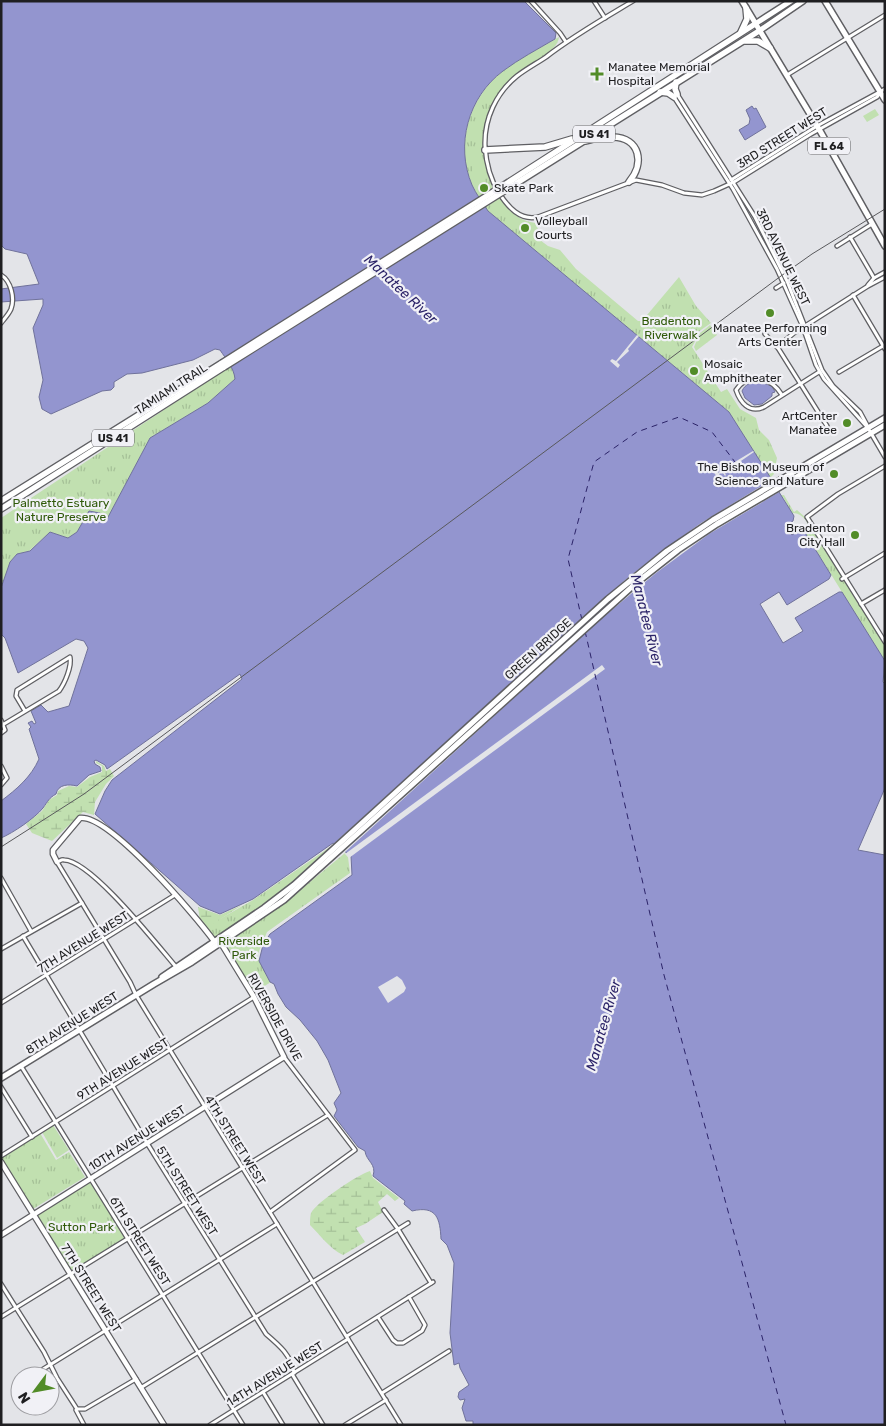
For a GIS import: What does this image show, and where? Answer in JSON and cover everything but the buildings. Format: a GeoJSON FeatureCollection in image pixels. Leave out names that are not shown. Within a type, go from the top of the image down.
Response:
{"type":"FeatureCollection","features":[{"type":"Feature","properties":{"kind":"highway"},"geometry":{"type":"LineString","coordinates":[[740,34],[746,22],[746,8]]}},
{"type":"Feature","properties":{"kind":"highway","name":"US 41"},"geometry":{"type":"LineString","coordinates":[[510,184],[755,24]]}},
{"type":"Feature","properties":{"kind":"highway","name":"US 41"},"geometry":{"type":"LineString","coordinates":[[510,184],[759,30]]}},
{"type":"Feature","properties":{"kind":"highway"},"geometry":{"type":"LineString","coordinates":[[743,41],[758,40],[770,48]]}},
{"type":"Feature","properties":{"kind":"highway"},"geometry":{"type":"LineString","coordinates":[[660,92],[667,92],[675,96],[676,82]]}},
{"type":"Feature","properties":{"kind":"highway"},"geometry":{"type":"LineString","coordinates":[[485,150],[551,146],[590,131]]}},
{"type":"Feature","properties":{"kind":"highway"},"geometry":{"type":"LineString","coordinates":[[579,143],[607,136],[629,142],[636,149],[639,162],[635,175],[629,182]]}},
{"type":"Feature","properties":{"kind":"highway","name":"TAMIAMI TRAIL"},"geometry":{"type":"LineString","coordinates":[[1,501],[81,454],[510,184]]}},
{"type":"Feature","properties":{"kind":"highway","name":"TAMIAMI TRAIL"},"geometry":{"type":"LineString","coordinates":[[1,509],[81,454]]}},
{"type":"Feature","properties":{"kind":"main road","name":"FL 64"},"geometry":{"type":"LineString","coordinates":[[742,1],[818,127],[885,246]]}},
{"type":"Feature","properties":{"kind":"main road","name":"US 41"},"geometry":{"type":"LineString","coordinates":[[755,24],[791,1]]}},
{"type":"Feature","properties":{"kind":"main road","name":"US 41"},"geometry":{"type":"LineString","coordinates":[[759,30],[803,1]]}},
{"type":"Feature","properties":{"kind":"main road"},"geometry":{"type":"LineString","coordinates":[[825,1],[882,91],[885,100]]}},
{"type":"Feature","properties":{"kind":"main road"},"geometry":{"type":"LineString","coordinates":[[869,431],[885,418]]}},
{"type":"Feature","properties":{"kind":"main road"},"geometry":{"type":"LineString","coordinates":[[869,431],[885,425]]}},
{"type":"Feature","properties":{"kind":"main road","name":"GREEN BRIDGE"},"geometry":{"type":"LineString","coordinates":[[333,854],[635,584],[678,550],[777,484],[869,431]]}},
{"type":"Feature","properties":{"kind":"main road","name":"8TH AVENUE WEST"},"geometry":{"type":"LineString","coordinates":[[1,1078],[154,984],[264,908],[333,854]]}},
{"type":"Feature","properties":{"kind":"main road","name":"8TH AVENUE WEST"},"geometry":{"type":"LineString","coordinates":[[177,968],[192,962],[221,944],[284,900],[333,854]]}},
{"type":"Feature","properties":{"kind":"main road"},"geometry":{"type":"LineString","coordinates":[[221,944],[224,938],[264,908]]}},
{"type":"Feature","properties":{"kind":"main road"},"geometry":{"type":"LineString","coordinates":[[192,962],[212,946],[214,941]]}},
{"type":"Feature","properties":{"kind":"street"},"geometry":{"type":"LineString","coordinates":[[531,1],[566,42]]}},
{"type":"Feature","properties":{"kind":"street"},"geometry":{"type":"LineString","coordinates":[[594,1],[604,18]]}},
{"type":"Feature","properties":{"kind":"street"},"geometry":{"type":"LineString","coordinates":[[629,182],[546,215],[525,218],[508,204],[492,181],[487,164],[485,137],[493,106],[502,92],[517,76],[566,42],[633,1]]}},
{"type":"Feature","properties":{"kind":"street"},"geometry":{"type":"LineString","coordinates":[[786,75],[885,14]]}},
{"type":"Feature","properties":{"kind":"street","name":"3RD STREET WEST"},"geometry":{"type":"LineString","coordinates":[[629,182],[636,180],[655,183],[678,192],[702,195],[714,192],[818,127],[882,91]]}},
{"type":"Feature","properties":{"kind":"street","name":"3RD AVENUE WEST"},"geometry":{"type":"LineString","coordinates":[[675,96],[732,182],[787,281],[821,371],[833,386],[860,412],[885,457]]}},
{"type":"Feature","properties":{"kind":"street","name":"3RD AVENUE WEST"},"geometry":{"type":"LineString","coordinates":[[756,224],[804,327]]}},
{"type":"Feature","properties":{"kind":"street"},"geometry":{"type":"LineString","coordinates":[[837,246],[872,224]]}},
{"type":"Feature","properties":{"kind":"street"},"geometry":{"type":"LineString","coordinates":[[850,237],[874,278]]}},
{"type":"Feature","properties":{"kind":"street"},"geometry":{"type":"LineString","coordinates":[[868,286],[874,278],[885,272]]}},
{"type":"Feature","properties":{"kind":"street"},"geometry":{"type":"LineString","coordinates":[[1,275],[6,278],[10,286],[12,304],[10,311],[1,323]]}},
{"type":"Feature","properties":{"kind":"street"},"geometry":{"type":"LineString","coordinates":[[777,347],[853,295],[885,277]]}},
{"type":"Feature","properties":{"kind":"street"},"geometry":{"type":"LineString","coordinates":[[776,288],[784,283]]}},
{"type":"Feature","properties":{"kind":"street"},"geometry":{"type":"LineString","coordinates":[[839,372],[884,347],[853,295]]}},
{"type":"Feature","properties":{"kind":"street"},"geometry":{"type":"LineString","coordinates":[[765,334],[777,347],[827,426]]}},
{"type":"Feature","properties":{"kind":"street"},"geometry":{"type":"LineString","coordinates":[[782,395],[775,385],[758,378],[750,379],[737,387],[736,390],[743,404],[747,407],[753,409],[762,408],[821,371]]}},
{"type":"Feature","properties":{"kind":"street"},"geometry":{"type":"LineString","coordinates":[[885,466],[838,494],[807,517],[843,579],[885,642]]}},
{"type":"Feature","properties":{"kind":"street"},"geometry":{"type":"LineString","coordinates":[[843,579],[885,553]]}},
{"type":"Feature","properties":{"kind":"street"},"geometry":{"type":"LineString","coordinates":[[861,604],[885,590]]}},
{"type":"Feature","properties":{"kind":"street"},"geometry":{"type":"LineString","coordinates":[[1,734],[5,730],[2,722],[25,711],[59,691],[71,660],[70,657],[17,690],[16,696],[25,711]]}},
{"type":"Feature","properties":{"kind":"street"},"geometry":{"type":"LineString","coordinates":[[60,662],[68,668]]}},
{"type":"Feature","properties":{"kind":"street"},"geometry":{"type":"LineString","coordinates":[[1,766],[7,778],[1,786]]}},
{"type":"Feature","properties":{"kind":"street"},"geometry":{"type":"LineString","coordinates":[[177,968],[98,880],[86,870],[67,860],[57,862],[52,854],[53,850],[79,819],[83,817],[102,825],[119,838],[158,876],[214,941]]}},
{"type":"Feature","properties":{"kind":"street","name":"4TH STREET WEST"},"geometry":{"type":"LineString","coordinates":[[57,862],[204,1107],[402,1425]]}},
{"type":"Feature","properties":{"kind":"street"},"geometry":{"type":"LineString","coordinates":[[1,878],[31,931]]}},
{"type":"Feature","properties":{"kind":"street","name":"7TH AVENUE WEST"},"geometry":{"type":"LineString","coordinates":[[1,1003],[174,895]]}},
{"type":"Feature","properties":{"kind":"street"},"geometry":{"type":"LineString","coordinates":[[1,950],[82,903]]}},
{"type":"Feature","properties":{"kind":"street","name":"5TH STREET WEST"},"geometry":{"type":"LineString","coordinates":[[24,936],[112,1086],[266,1334],[281,1347],[292,1366],[292,1374],[323,1425]]}},
{"type":"Feature","properties":{"kind":"street","name":"RIVERSIDE DRIVE"},"geometry":{"type":"LineString","coordinates":[[221,944],[254,997],[284,1057],[355,1150],[270,1212]]}},
{"type":"Feature","properties":{"kind":"street","name":"9TH AVENUE WEST"},"geometry":{"type":"LineString","coordinates":[[1,1156],[254,997]]}},
{"type":"Feature","properties":{"kind":"street","name":"10TH AVENUE WEST"},"geometry":{"type":"LineString","coordinates":[[1,1235],[284,1057]]}},
{"type":"Feature","properties":{"kind":"street","name":"6TH STREET WEST"},"geometry":{"type":"LineString","coordinates":[[21,1066],[244,1425]]}},
{"type":"Feature","properties":{"kind":"street"},"geometry":{"type":"LineString","coordinates":[[1,1087],[32,1136]]}},
{"type":"Feature","properties":{"kind":"street"},"geometry":{"type":"LineString","coordinates":[[1,1317],[328,1115]]}},
{"type":"Feature","properties":{"kind":"street","name":"7TH STREET WEST"},"geometry":{"type":"LineString","coordinates":[[1,1162],[164,1425]]}},
{"type":"Feature","properties":{"kind":"street"},"geometry":{"type":"LineString","coordinates":[[384,1210],[398,1229]]}},
{"type":"Feature","properties":{"kind":"street"},"geometry":{"type":"LineString","coordinates":[[142,1388],[408,1223]]}},
{"type":"Feature","properties":{"kind":"street"},"geometry":{"type":"LineString","coordinates":[[50,1365],[277,1224]]}},
{"type":"Feature","properties":{"kind":"street","name":"14TH AVENUE WEST"},"geometry":{"type":"LineString","coordinates":[[210,1425],[432,1283],[398,1229]]}},
{"type":"Feature","properties":{"kind":"street"},"geometry":{"type":"LineString","coordinates":[[1,1284],[84,1425]]}},
{"type":"Feature","properties":{"kind":"street"},"geometry":{"type":"LineString","coordinates":[[378,1317],[397,1343],[403,1343],[422,1331],[425,1325],[409,1297]]}},
{"type":"Feature","properties":{"kind":"street"},"geometry":{"type":"LineString","coordinates":[[382,1393],[449,1351]]}},
{"type":"Feature","properties":{"kind":"street"},"geometry":{"type":"LineString","coordinates":[[76,1409],[85,1408],[136,1379]]}},
{"type":"Feature","properties":{"kind":"street"},"geometry":{"type":"LineString","coordinates":[[263,1392],[283,1425]]}},
{"type":"Feature","properties":{"kind":"street"},"geometry":{"type":"LineString","coordinates":[[345,1425],[386,1400]]}},
{"type":"Feature","properties":{"kind":"green space","name":"Bradenton Riverwalk"},"geometry":{"type":"Polygon","coordinates":[[[559,37],[554,48],[542,58],[517,73],[505,85],[489,114],[485,130],[485,163],[497,194],[513,213],[528,222],[535,223],[539,231],[536,237],[548,246],[560,250],[576,269],[638,321],[642,321],[679,277],[696,306],[711,323],[698,332],[699,334],[692,347],[721,392],[727,389],[740,409],[756,418],[759,430],[769,440],[777,458],[774,474],[766,482],[775,496],[784,495],[794,512],[797,510],[806,518],[885,642],[885,661],[804,531],[808,524],[803,517],[792,513],[783,497],[771,499],[761,484],[769,475],[729,412],[488,211],[472,185],[467,171],[465,141],[467,127],[478,100],[487,87],[504,70],[559,37]]]}},
{"type":"Feature","properties":{"kind":"green space"},"geometry":{"type":"Polygon","coordinates":[[[875,109],[879,115],[867,122],[863,116],[875,109]]]}},
{"type":"Feature","properties":{"kind":"green space","name":"Skate Park"},"geometry":{"type":"Polygon","coordinates":[[[475,162],[479,162],[481,165],[487,187],[502,209],[500,215],[484,198],[475,182],[472,167],[475,162]]]}},
{"type":"Feature","properties":{"kind":"green space","name":"Volleyball Courts"},"geometry":{"type":"Polygon","coordinates":[[[511,215],[533,227],[536,235],[533,240],[528,240],[519,230],[506,221],[507,217],[511,215]]]}},
{"type":"Feature","properties":{"kind":"green space"},"geometry":{"type":"Polygon","coordinates":[[[710,325],[717,335],[696,351],[694,347],[700,333],[710,325]]]}},
{"type":"Feature","properties":{"kind":"green space","name":"Palmetto Estuary Nature Preserve"},"geometry":{"type":"Polygon","coordinates":[[[230,366],[235,373],[235,379],[208,403],[150,438],[107,520],[89,511],[77,532],[68,538],[50,532],[29,551],[17,554],[10,562],[1,588],[1,518],[230,366]]]}},
{"type":"Feature","properties":{"kind":"green space"},"geometry":{"type":"Polygon","coordinates":[[[96,761],[104,766],[106,771],[110,769],[114,776],[106,784],[95,802],[94,815],[83,812],[52,841],[32,833],[26,824],[42,811],[49,800],[57,795],[58,791],[69,786],[77,787],[90,777],[102,772],[102,766],[96,763],[96,761]]]}},
{"type":"Feature","properties":{"kind":"green space"},"geometry":{"type":"Polygon","coordinates":[[[330,847],[332,848],[292,884],[261,908],[215,938],[200,921],[213,923],[253,900],[330,847]]]}},
{"type":"Feature","properties":{"kind":"green space","name":"Riverside Park"},"geometry":{"type":"Polygon","coordinates":[[[345,853],[348,857],[350,873],[267,932],[257,956],[271,982],[253,993],[227,946],[228,941],[293,896],[345,853]]]}},
{"type":"Feature","properties":{"kind":"green space"},"geometry":{"type":"Polygon","coordinates":[[[242,905],[213,924],[200,921],[198,907],[220,915],[242,905]]]}},
{"type":"Feature","properties":{"kind":"green space"},"geometry":{"type":"Polygon","coordinates":[[[53,1125],[69,1150],[57,1158],[42,1132],[53,1125]]]}},
{"type":"Feature","properties":{"kind":"green space"},"geometry":{"type":"Polygon","coordinates":[[[40,1133],[56,1160],[69,1152],[85,1177],[33,1209],[1,1160],[1,1157],[40,1133]]]}},
{"type":"Feature","properties":{"kind":"green space"},"geometry":{"type":"Polygon","coordinates":[[[370,1171],[373,1178],[399,1198],[395,1201],[387,1194],[378,1202],[383,1212],[356,1228],[365,1242],[343,1255],[329,1245],[310,1225],[311,1213],[321,1202],[338,1189],[370,1171]]]}},
{"type":"Feature","properties":{"kind":"green space","name":"Sutton Park"},"geometry":{"type":"Polygon","coordinates":[[[89,1181],[126,1238],[71,1272],[35,1215],[89,1181]]]}},
{"type":"Feature","properties":{"kind":"water","name":"Manatee River"},"geometry":{"type":"Polygon","coordinates":[[[1,1],[524,1],[556,33],[555,39],[503,71],[481,94],[473,108],[465,138],[467,170],[472,185],[488,211],[729,412],[772,480],[775,493],[779,492],[794,516],[793,521],[785,526],[786,529],[792,535],[800,529],[804,531],[831,575],[829,579],[787,605],[779,592],[760,604],[783,643],[803,631],[795,618],[842,592],[885,661],[883,682],[885,684],[885,788],[858,850],[885,855],[885,1425],[473,1425],[473,1421],[466,1421],[462,1408],[465,1399],[460,1400],[458,1397],[459,1392],[469,1385],[459,1363],[454,1365],[450,1333],[454,1263],[447,1245],[441,1239],[440,1225],[436,1215],[427,1210],[412,1211],[404,1204],[405,1201],[373,1176],[374,1168],[365,1151],[358,1147],[334,1116],[337,1110],[334,1103],[341,1093],[328,1060],[317,1041],[300,1020],[286,1007],[259,961],[263,945],[270,934],[352,875],[351,856],[333,843],[253,899],[220,914],[200,906],[95,814],[112,780],[242,679],[240,674],[107,769],[105,765],[96,760],[94,761],[101,771],[89,775],[77,786],[67,785],[59,788],[56,794],[50,798],[35,816],[1,838],[1,801],[23,782],[39,759],[29,729],[31,727],[28,723],[32,721],[34,724],[36,723],[31,711],[41,705],[48,712],[69,706],[88,648],[84,641],[76,639],[18,673],[5,638],[1,634],[1,588],[10,562],[17,554],[30,551],[50,532],[68,538],[77,532],[89,511],[100,513],[107,519],[150,438],[208,403],[235,379],[227,360],[220,350],[215,349],[193,360],[142,373],[127,374],[114,382],[114,387],[111,390],[102,391],[51,414],[42,409],[39,397],[43,380],[33,328],[43,305],[43,299],[1,302],[1,289],[39,284],[27,254],[5,249],[1,245],[1,1]]]}},
{"type":"Feature","properties":{"kind":"water"},"geometry":{"type":"Polygon","coordinates":[[[752,106],[754,109],[756,108],[766,127],[745,140],[739,130],[749,124],[750,119],[746,110],[752,106]]]}},
{"type":"Feature","properties":{"kind":"water"},"geometry":{"type":"Polygon","coordinates":[[[757,381],[772,386],[775,392],[762,404],[754,405],[745,398],[742,391],[746,385],[757,381]]]}},
{"type":"Feature","properties":{"kind":"pier"},"geometry":{"type":"Polygon","coordinates":[[[637,335],[639,336],[628,349],[629,351],[617,362],[620,365],[618,368],[610,361],[612,359],[616,361],[637,335]]]}},
{"type":"Feature","properties":{"kind":"pier"},"geometry":{"type":"Polygon","coordinates":[[[753,451],[738,463],[741,467],[737,464],[735,465],[737,469],[735,470],[733,466],[729,468],[732,472],[730,473],[728,469],[724,472],[725,476],[723,473],[719,474],[723,481],[721,483],[711,468],[714,466],[718,473],[721,470],[719,467],[723,470],[727,467],[724,463],[728,467],[732,464],[730,460],[733,463],[753,451]]]}},
{"type":"Feature","properties":{"kind":"pier"},"geometry":{"type":"Polygon","coordinates":[[[773,479],[772,484],[776,490],[781,491],[709,534],[656,573],[595,624],[344,853],[333,846],[329,848],[624,581],[701,523],[773,479]]]}},
{"type":"Feature","properties":{"kind":"pier"},"geometry":{"type":"Polygon","coordinates":[[[602,665],[605,669],[349,858],[345,854],[602,665]]]}},
{"type":"Feature","properties":{"kind":"pier"},"geometry":{"type":"Polygon","coordinates":[[[397,976],[402,980],[406,988],[404,992],[388,1003],[378,987],[397,976]]]}},
{"type":"Feature","properties":{"kind":"ferry route"},"geometry":{"type":"LineString","coordinates":[[582,620],[568,559],[594,462],[637,432],[679,417],[712,432],[735,462]]}},
{"type":"Feature","properties":{"kind":"ferry route"},"geometry":{"type":"LineString","coordinates":[[585,631],[664,975],[786,1425]]}},
{"type":"Feature","properties":{"kind":"railway"},"geometry":{"type":"LineString","coordinates":[[1,847],[84,794],[781,276],[812,254],[885,209]]}},
{"type":"Feature","properties":{"kind":"place","name":"Manatee Memorial Hospital"},"geometry":{"type":"Point","coordinates":[597,74]}},
{"type":"Feature","properties":{"kind":"place","name":"Skate Park"},"geometry":{"type":"Point","coordinates":[484,188]}},
{"type":"Feature","properties":{"kind":"place","name":"Volleyball Courts"},"geometry":{"type":"Point","coordinates":[525,228]}},
{"type":"Feature","properties":{"kind":"place","name":"Manatee Performing Arts Center"},"geometry":{"type":"Point","coordinates":[770,313]}},
{"type":"Feature","properties":{"kind":"place","name":"Mosaic Amphitheater"},"geometry":{"type":"Point","coordinates":[694,371]}},
{"type":"Feature","properties":{"kind":"place","name":"ArtCenter Manatee"},"geometry":{"type":"Point","coordinates":[847,423]}},
{"type":"Feature","properties":{"kind":"place","name":"The Bishop Museum of Science and Nature"},"geometry":{"type":"Point","coordinates":[834,474]}},
{"type":"Feature","properties":{"kind":"place","name":"Bradenton City Hall"},"geometry":{"type":"Point","coordinates":[855,535]}}]}
